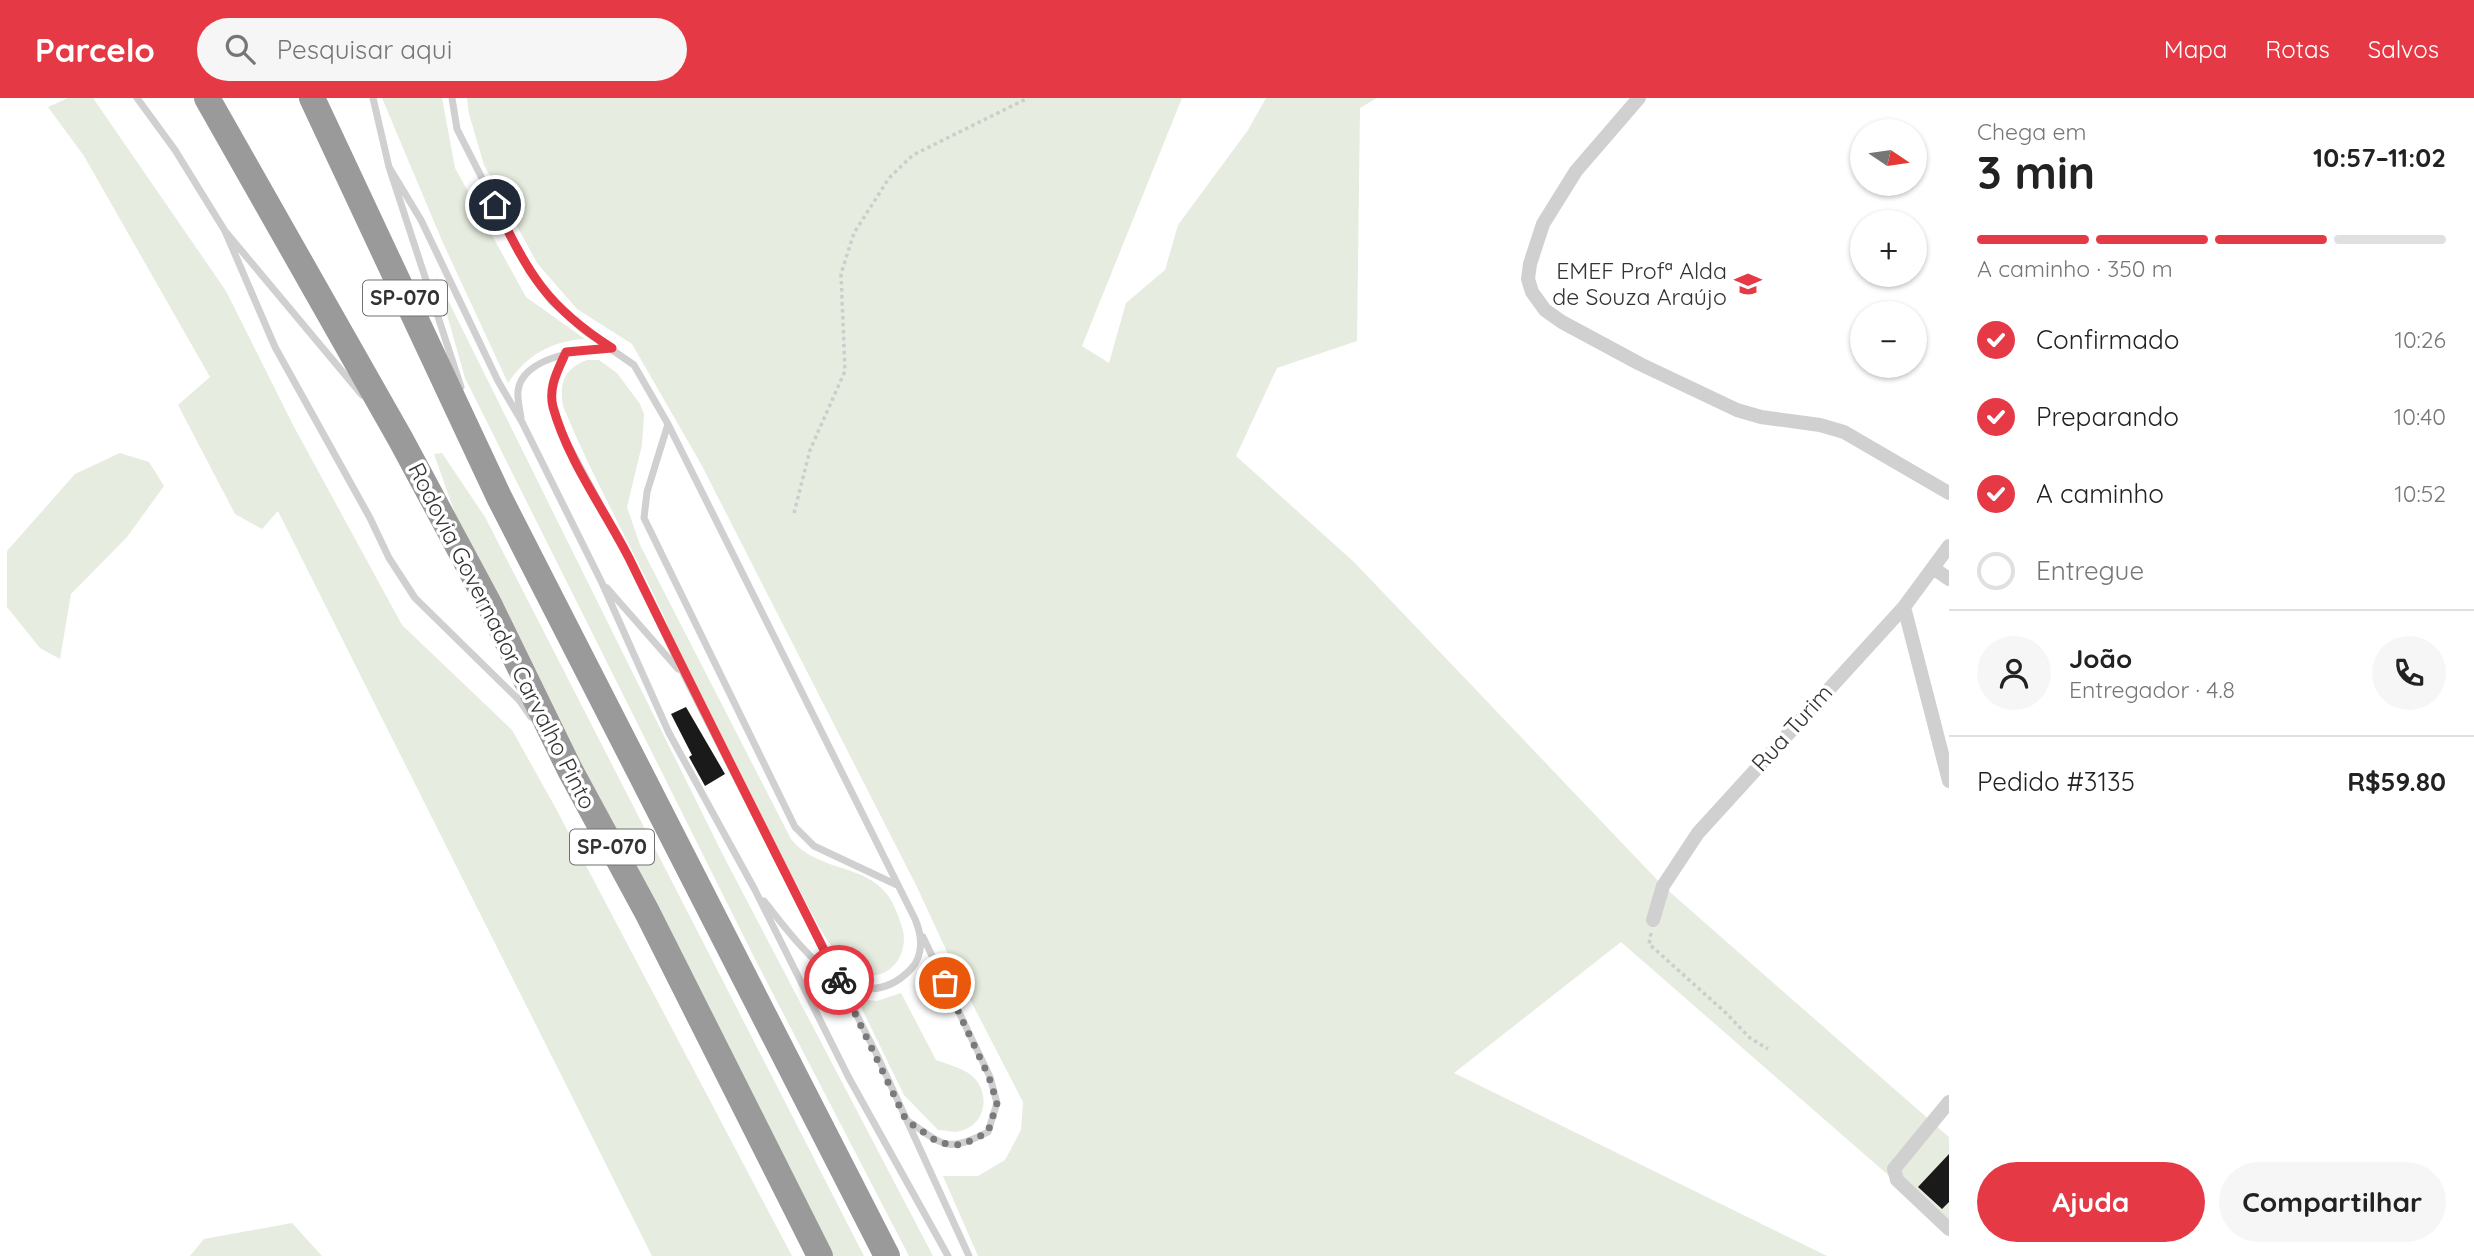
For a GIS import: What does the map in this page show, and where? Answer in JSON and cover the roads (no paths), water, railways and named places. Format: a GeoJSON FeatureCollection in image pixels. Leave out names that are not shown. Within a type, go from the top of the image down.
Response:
{"type":"FeatureCollection","features":[{"type":"Feature","properties":{"kind":"highway","name":"Rodovia Governador Carvalho Pinto"},"geometry":{"type":"LineString","coordinates":[[207,98],[401,440],[489,604],[570,771],[647,912],[820,1256]]}},
{"type":"Feature","properties":{"kind":"highway","name":"SP-070"},"geometry":{"type":"LineString","coordinates":[[312,98],[499,497],[887,1256]]}},
{"type":"Feature","properties":{"kind":"street"},"geometry":{"type":"LineString","coordinates":[[1639,98],[1576,171],[1552,206],[1530,264],[1528,279],[1532,292],[1545,310],[1640,364],[1737,410],[1761,417],[1820,425],[1843,432],[1949,493]]}},
{"type":"Feature","properties":{"kind":"street","name":"Rua Turim"},"geometry":{"type":"LineString","coordinates":[[1653,920],[1664,886],[1698,833],[1903,607],[1949,546]]}},
{"type":"Feature","properties":{"kind":"street"},"geometry":{"type":"LineString","coordinates":[[1933,568],[1949,579]]}},
{"type":"Feature","properties":{"kind":"street"},"geometry":{"type":"LineString","coordinates":[[1903,607],[1949,781]]}},
{"type":"Feature","properties":{"kind":"street"},"geometry":{"type":"LineString","coordinates":[[1949,1102],[1894,1170],[1897,1180],[1949,1229]]}},
{"type":"Feature","properties":{"kind":"lane"},"geometry":{"type":"LineString","coordinates":[[137,98],[175,150],[225,231],[365,398]]}},
{"type":"Feature","properties":{"kind":"lane"},"geometry":{"type":"LineString","coordinates":[[373,98],[389,167],[463,392]]}},
{"type":"Feature","properties":{"kind":"lane"},"geometry":{"type":"LineString","coordinates":[[452,98],[457,129],[529,271],[551,301],[582,329],[634,365],[668,424],[898,885],[989,1077],[997,1103],[988,1132],[962,1145],[939,1143],[906,1120]]}},
{"type":"Feature","properties":{"kind":"lane"},"geometry":{"type":"LineString","coordinates":[[389,167],[421,220],[498,382],[522,422],[602,583],[669,733],[755,890],[849,1078],[948,1256]]}},
{"type":"Feature","properties":{"kind":"lane"},"geometry":{"type":"LineString","coordinates":[[225,231],[275,347],[370,518],[389,558],[415,597],[519,701],[534,720]]}},
{"type":"Feature","properties":{"kind":"lane"},"geometry":{"type":"LineString","coordinates":[[522,422],[518,389],[529,371],[566,352],[612,348]]}},
{"type":"Feature","properties":{"kind":"lane"},"geometry":{"type":"LineString","coordinates":[[566,352],[552,384],[552,405],[565,439],[628,556],[685,677],[840,980],[969,1256]]}},
{"type":"Feature","properties":{"kind":"lane"},"geometry":{"type":"LineString","coordinates":[[467,405],[499,497]]}},
{"type":"Feature","properties":{"kind":"lane"},"geometry":{"type":"LineString","coordinates":[[374,409],[401,440]]}},
{"type":"Feature","properties":{"kind":"lane"},"geometry":{"type":"LineString","coordinates":[[668,424],[647,492],[644,518],[795,827],[814,846],[898,885]]}},
{"type":"Feature","properties":{"kind":"lane"},"geometry":{"type":"LineString","coordinates":[[602,583],[685,677]]}},
{"type":"Feature","properties":{"kind":"lane"},"geometry":{"type":"LineString","coordinates":[[541,730],[570,771]]}},
{"type":"Feature","properties":{"kind":"lane"},"geometry":{"type":"LineString","coordinates":[[755,890],[809,957],[840,980],[876,990],[900,981],[915,965],[922,936]]}},
{"type":"Feature","properties":{"kind":"place","name":"EMEF Profª Alda de Souza Araújo"},"geometry":{"type":"Point","coordinates":[1748,284]}}]}
